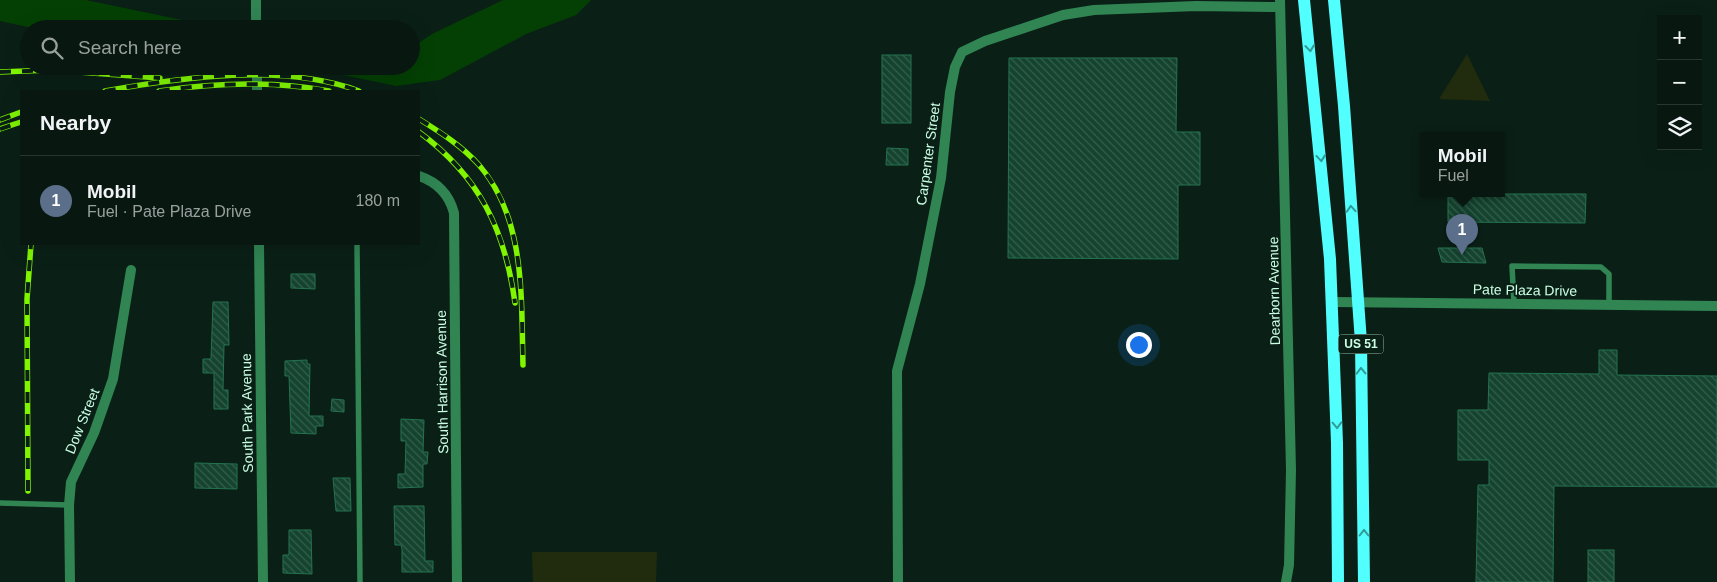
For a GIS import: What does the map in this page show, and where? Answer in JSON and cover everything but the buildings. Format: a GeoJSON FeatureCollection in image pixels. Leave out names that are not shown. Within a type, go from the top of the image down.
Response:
{"type":"FeatureCollection","features":[{"type":"Feature","properties":{"kind":"main road","name":"US 51"},"geometry":{"type":"LineString","coordinates":[[1304,0],[1316,110],[1332,302],[1337,443],[1338,582]]}},
{"type":"Feature","properties":{"kind":"main road","name":"US 51"},"geometry":{"type":"LineString","coordinates":[[1334,0],[1344,106],[1358,302],[1363,462],[1364,582]]}},
{"type":"Feature","properties":{"kind":"street"},"geometry":{"type":"LineString","coordinates":[[256,0],[256,20]]}},
{"type":"Feature","properties":{"kind":"street","name":"Carpenter Street"},"geometry":{"type":"LineString","coordinates":[[898,582],[897,371],[922,274],[941,178],[950,92],[955,68],[962,52],[985,41],[1064,15],[1094,10],[1280,4]]}},
{"type":"Feature","properties":{"kind":"street","name":"Dearborn Avenue"},"geometry":{"type":"LineString","coordinates":[[1280,4],[1291,470],[1289,565],[1286,582]]}},
{"type":"Feature","properties":{"kind":"street"},"geometry":{"type":"LineString","coordinates":[[257,75],[257,90]]}},
{"type":"Feature","properties":{"kind":"street","name":"South Harrison Avenue"},"geometry":{"type":"LineString","coordinates":[[420,176],[439,186],[451,201],[454,213],[457,582]]}},
{"type":"Feature","properties":{"kind":"street","name":"South Park Avenue"},"geometry":{"type":"LineString","coordinates":[[259,245],[263,582]]}},
{"type":"Feature","properties":{"kind":"street","name":"Dow Street"},"geometry":{"type":"LineString","coordinates":[[70,582],[69,505],[71,482],[94,433],[113,379],[131,270]]}},
{"type":"Feature","properties":{"kind":"street","name":"Pate Plaza Drive"},"geometry":{"type":"LineString","coordinates":[[1332,302],[1717,306]]}},
{"type":"Feature","properties":{"kind":"lane"},"geometry":{"type":"LineString","coordinates":[[357,245],[360,582]]}},
{"type":"Feature","properties":{"kind":"lane"},"geometry":{"type":"LineString","coordinates":[[1514,304],[1512,266],[1601,267],[1609,274],[1609,305]]}},
{"type":"Feature","properties":{"kind":"lane"},"geometry":{"type":"LineString","coordinates":[[0,503],[69,505]]}},
{"type":"Feature","properties":{"kind":"shaded area"},"geometry":{"type":"Polygon","coordinates":[[[0,0],[86,0],[182,20],[20,20],[20,25],[0,21],[0,0]]]}},
{"type":"Feature","properties":{"kind":"shaded area"},"geometry":{"type":"Polygon","coordinates":[[[503,0],[591,0],[576,15],[526,34],[440,80],[396,86],[343,75],[420,75],[420,42],[432,34],[503,0]]]}},
{"type":"Feature","properties":{"kind":"shaded area"},"geometry":{"type":"Polygon","coordinates":[[[1467,54],[1490,101],[1439,99],[1467,54]]]}},
{"type":"Feature","properties":{"kind":"shaded area"},"geometry":{"type":"Polygon","coordinates":[[[532,552],[657,552],[656,582],[533,582],[532,552]]]}},
{"type":"Feature","properties":{"kind":"railway"},"geometry":{"type":"LineString","coordinates":[[0,72],[20,71]]}},
{"type":"Feature","properties":{"kind":"railway"},"geometry":{"type":"LineString","coordinates":[[119,75],[160,78]]}},
{"type":"Feature","properties":{"kind":"railway"},"geometry":{"type":"LineString","coordinates":[[111,90],[167,81],[233,75]]}},
{"type":"Feature","properties":{"kind":"railway"},"geometry":{"type":"LineString","coordinates":[[233,75],[266,75]]}},
{"type":"Feature","properties":{"kind":"railway"},"geometry":{"type":"LineString","coordinates":[[266,75],[298,77],[329,82],[356,90]]}},
{"type":"Feature","properties":{"kind":"railway"},"geometry":{"type":"LineString","coordinates":[[167,90],[244,84],[266,84],[322,90]]}},
{"type":"Feature","properties":{"kind":"railway"},"geometry":{"type":"LineString","coordinates":[[0,120],[20,112]]}},
{"type":"Feature","properties":{"kind":"railway"},"geometry":{"type":"LineString","coordinates":[[420,120],[443,134],[479,165],[494,186],[505,210],[513,234],[518,260],[521,287],[523,365]]}},
{"type":"Feature","properties":{"kind":"railway"},"geometry":{"type":"LineString","coordinates":[[0,129],[20,122]]}},
{"type":"Feature","properties":{"kind":"railway"},"geometry":{"type":"LineString","coordinates":[[420,133],[458,167],[474,187],[486,207],[504,252],[511,277],[515,303]]}},
{"type":"Feature","properties":{"kind":"railway"},"geometry":{"type":"LineString","coordinates":[[28,491],[27,299],[31,245]]}},
{"type":"Feature","properties":{"kind":"place","name":"Mobil"},"geometry":{"type":"Point","coordinates":[1462,255]}}]}
